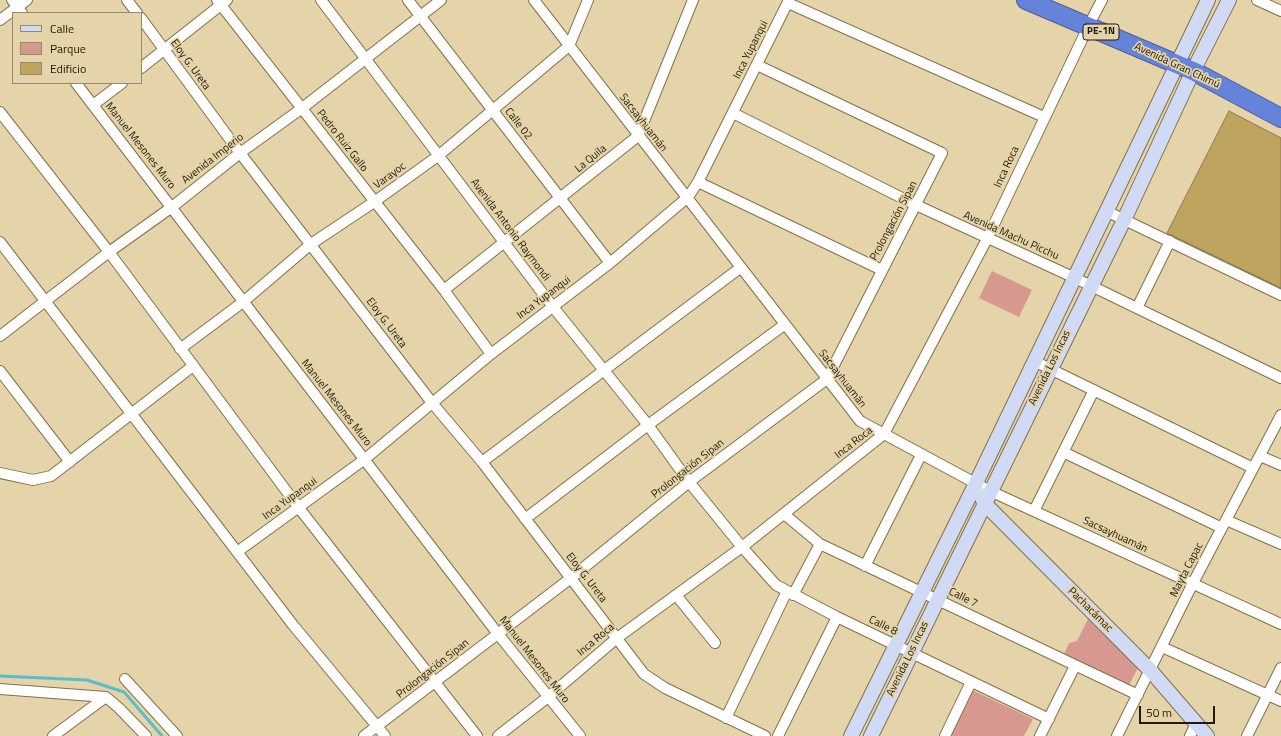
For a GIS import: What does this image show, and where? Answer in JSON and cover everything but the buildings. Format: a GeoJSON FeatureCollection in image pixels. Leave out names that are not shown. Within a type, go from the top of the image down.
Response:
{"type":"FeatureCollection","features":[{"type":"Feature","properties":{"kind":"highway","name":"Avenida Gran Chimú"},"geometry":{"type":"LineString","coordinates":[[1026,0],[1091,22],[1179,59],[1281,105]]}},
{"type":"Feature","properties":{"kind":"highway","name":"Avenida Gran Chimú"},"geometry":{"type":"LineString","coordinates":[[1053,0],[1091,22]]}},
{"type":"Feature","properties":{"kind":"highway","name":"Avenida Gran Chimú"},"geometry":{"type":"LineString","coordinates":[[1195,66],[1281,118]]}},
{"type":"Feature","properties":{"kind":"street"},"geometry":{"type":"LineString","coordinates":[[0,20],[27,0]]}},
{"type":"Feature","properties":{"kind":"street"},"geometry":{"type":"LineString","coordinates":[[127,0],[136,12]]}},
{"type":"Feature","properties":{"kind":"street","name":"Avenida Antonio Raymondi"},"geometry":{"type":"LineString","coordinates":[[321,0],[553,307],[648,425],[689,482],[742,547]]}},
{"type":"Feature","properties":{"kind":"street","name":"Calle 02"},"geometry":{"type":"LineString","coordinates":[[408,0],[610,263]]}},
{"type":"Feature","properties":{"kind":"street","name":"Avenida Imperio"},"geometry":{"type":"LineString","coordinates":[[0,336],[108,252],[172,207],[240,153],[301,109],[365,57],[420,17],[440,0]]}},
{"type":"Feature","properties":{"kind":"street","name":"Sacsayhuamán"},"geometry":{"type":"LineString","coordinates":[[534,0],[638,136],[688,197],[784,325],[860,421],[921,455],[976,483]]}},
{"type":"Feature","properties":{"kind":"street","name":"Varayoc"},"geometry":{"type":"LineString","coordinates":[[180,350],[243,302],[311,244],[374,202],[438,156],[569,46],[588,0]]}},
{"type":"Feature","properties":{"kind":"street","name":"La Quila"},"geometry":{"type":"LineString","coordinates":[[444,290],[638,136],[693,0]]}},
{"type":"Feature","properties":{"kind":"street","name":"Inca Roca"},"geometry":{"type":"LineString","coordinates":[[498,736],[548,697],[617,638],[742,547],[884,434],[987,239],[1044,117],[1102,0]]}},
{"type":"Feature","properties":{"kind":"street","name":"Avenida Los Incas"},"geometry":{"type":"LineString","coordinates":[[851,736],[976,483],[1208,0]]}},
{"type":"Feature","properties":{"kind":"street","name":"Avenida Los Incas"},"geometry":{"type":"LineString","coordinates":[[871,736],[1124,220],[1195,66],[1229,0]]}},
{"type":"Feature","properties":{"kind":"street"},"geometry":{"type":"LineString","coordinates":[[1257,0],[1281,11]]}},
{"type":"Feature","properties":{"kind":"street"},"geometry":{"type":"LineString","coordinates":[[789,1],[1044,117]]}},
{"type":"Feature","properties":{"kind":"street","name":"Inca Yupanqui"},"geometry":{"type":"LineString","coordinates":[[237,552],[365,459],[433,404],[491,354],[610,263],[688,197],[698,182],[789,1]]}},
{"type":"Feature","properties":{"kind":"street"},"geometry":{"type":"LineString","coordinates":[[142,67],[222,2]]}},
{"type":"Feature","properties":{"kind":"street","name":"Pedro Ruiz Gallo"},"geometry":{"type":"LineString","coordinates":[[222,2],[301,109],[444,290],[491,354]]}},
{"type":"Feature","properties":{"kind":"street","name":"Eloy G. Ureta"},"geometry":{"type":"LineString","coordinates":[[142,19],[240,153],[433,404],[482,462],[644,674],[665,688],[765,736]]}},
{"type":"Feature","properties":{"kind":"street","name":"Prolongación Sipan"},"geometry":{"type":"LineString","coordinates":[[364,736],[571,578],[689,482],[826,379],[942,153],[757,64]]}},
{"type":"Feature","properties":{"kind":"street","name":"Manuel Mesones Muro"},"geometry":{"type":"LineString","coordinates":[[77,84],[498,634],[580,736]]}},
{"type":"Feature","properties":{"kind":"street"},"geometry":{"type":"LineString","coordinates":[[93,105],[121,84]]}},
{"type":"Feature","properties":{"kind":"street"},"geometry":{"type":"LineString","coordinates":[[0,112],[108,252],[299,508],[477,736]]}},
{"type":"Feature","properties":{"kind":"street","name":"Avenida Machu Picchu"},"geometry":{"type":"LineString","coordinates":[[733,112],[916,205],[987,239],[1075,278],[1281,378]]}},
{"type":"Feature","properties":{"kind":"street"},"geometry":{"type":"LineString","coordinates":[[698,182],[882,270]]}},
{"type":"Feature","properties":{"kind":"street"},"geometry":{"type":"LineString","coordinates":[[1106,211],[1281,295]]}},
{"type":"Feature","properties":{"kind":"street"},"geometry":{"type":"LineString","coordinates":[[1137,308],[1170,241]]}},
{"type":"Feature","properties":{"kind":"street"},"geometry":{"type":"LineString","coordinates":[[0,242],[293,625],[385,736]]}},
{"type":"Feature","properties":{"kind":"street"},"geometry":{"type":"LineString","coordinates":[[482,462],[740,268]]}},
{"type":"Feature","properties":{"kind":"street"},"geometry":{"type":"LineString","coordinates":[[525,519],[648,425],[784,325]]}},
{"type":"Feature","properties":{"kind":"street"},"geometry":{"type":"LineString","coordinates":[[1034,361],[1254,468]]}},
{"type":"Feature","properties":{"kind":"street"},"geometry":{"type":"LineString","coordinates":[[0,473],[33,480],[51,476],[193,366]]}},
{"type":"Feature","properties":{"kind":"street"},"geometry":{"type":"LineString","coordinates":[[0,370],[70,462]]}},
{"type":"Feature","properties":{"kind":"street"},"geometry":{"type":"LineString","coordinates":[[1034,511],[1094,390]]}},
{"type":"Feature","properties":{"kind":"street","name":"Mayta Capac"},"geometry":{"type":"LineString","coordinates":[[1117,736],[1193,583],[1281,415]]}},
{"type":"Feature","properties":{"kind":"street"},"geometry":{"type":"LineString","coordinates":[[1063,452],[1224,524],[1281,544]]}},
{"type":"Feature","properties":{"kind":"street"},"geometry":{"type":"LineString","coordinates":[[865,566],[921,455]]}},
{"type":"Feature","properties":{"kind":"street"},"geometry":{"type":"LineString","coordinates":[[1260,456],[1281,465]]}},
{"type":"Feature","properties":{"kind":"street","name":"Pachacámac"},"geometry":{"type":"LineString","coordinates":[[976,483],[987,497],[1150,670],[1193,730],[1207,736]]}},
{"type":"Feature","properties":{"kind":"street","name":"Sacsayhuamán"},"geometry":{"type":"LineString","coordinates":[[987,497],[1034,511],[1281,624]]}},
{"type":"Feature","properties":{"kind":"street","name":"Calle 7"},"geometry":{"type":"LineString","coordinates":[[784,514],[820,544],[1138,695]]}},
{"type":"Feature","properties":{"kind":"street"},"geometry":{"type":"LineString","coordinates":[[726,718],[790,593],[820,544]]}},
{"type":"Feature","properties":{"kind":"street","name":"Calle 8"},"geometry":{"type":"LineString","coordinates":[[742,547],[776,585],[790,593],[1049,719]]}},
{"type":"Feature","properties":{"kind":"street"},"geometry":{"type":"LineString","coordinates":[[676,595],[715,643]]}},
{"type":"Feature","properties":{"kind":"street"},"geometry":{"type":"LineString","coordinates":[[778,736],[837,617]]}},
{"type":"Feature","properties":{"kind":"street"},"geometry":{"type":"LineString","coordinates":[[1162,647],[1281,701]]}},
{"type":"Feature","properties":{"kind":"street"},"geometry":{"type":"LineString","coordinates":[[1040,736],[1075,666]]}},
{"type":"Feature","properties":{"kind":"street"},"geometry":{"type":"LineString","coordinates":[[1248,736],[1281,668]]}},
{"type":"Feature","properties":{"kind":"street"},"geometry":{"type":"LineString","coordinates":[[124,679],[177,736]]}},
{"type":"Feature","properties":{"kind":"street"},"geometry":{"type":"LineString","coordinates":[[945,736],[971,682]]}},
{"type":"Feature","properties":{"kind":"street"},"geometry":{"type":"LineString","coordinates":[[0,689],[106,697],[146,736]]}},
{"type":"Feature","properties":{"kind":"street"},"geometry":{"type":"LineString","coordinates":[[53,736],[67,732],[106,697]]}},
{"type":"Feature","properties":{"kind":"green space"},"geometry":{"type":"Polygon","coordinates":[[[992,271],[1032,290],[1019,317],[979,298],[992,271]]]}},
{"type":"Feature","properties":{"kind":"green space"},"geometry":{"type":"Polygon","coordinates":[[[1088,619],[1138,668],[1129,685],[1064,654],[1069,643],[1077,641],[1088,619]]]}},
{"type":"Feature","properties":{"kind":"green space"},"geometry":{"type":"Polygon","coordinates":[[[972,690],[1033,719],[1024,736],[950,736],[972,690]]]}},
{"type":"Feature","properties":{"kind":"waterway"},"geometry":{"type":"LineString","coordinates":[[0,676],[87,680],[124,692],[162,736]]}}]}
